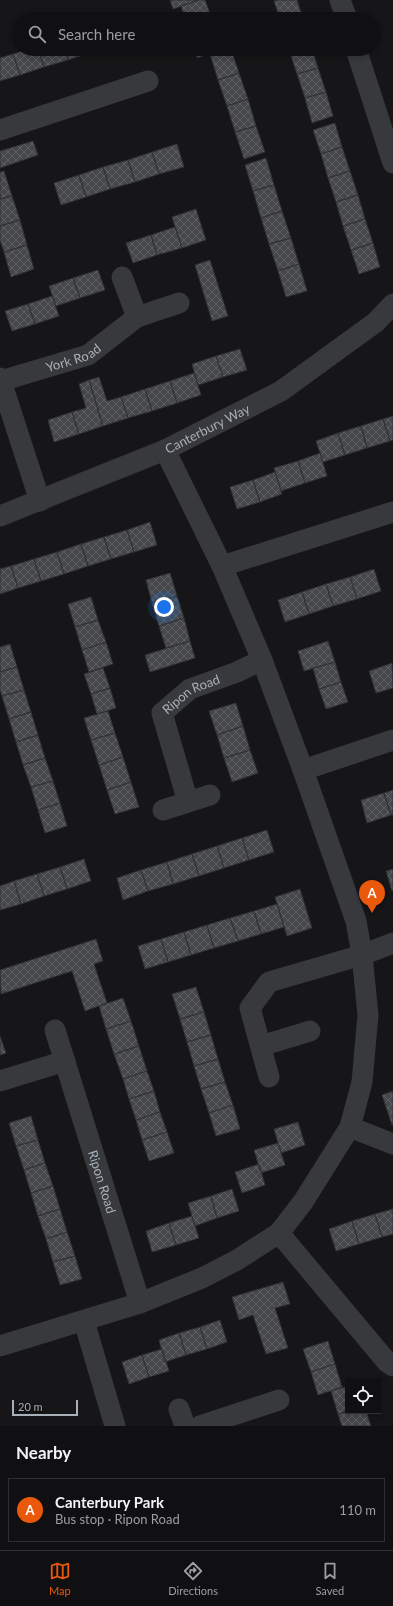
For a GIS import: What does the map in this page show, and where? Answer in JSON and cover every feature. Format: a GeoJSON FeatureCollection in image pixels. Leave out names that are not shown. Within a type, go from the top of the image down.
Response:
{"type":"FeatureCollection","features":[{"type":"Feature","properties":{"kind":"street"},"geometry":{"type":"LineString","coordinates":[[340,0],[344,12]]}},
{"type":"Feature","properties":{"kind":"street"},"geometry":{"type":"LineString","coordinates":[[358,56],[393,163]]}},
{"type":"Feature","properties":{"kind":"street"},"geometry":{"type":"LineString","coordinates":[[0,130],[126,98],[148,81]]}},
{"type":"Feature","properties":{"kind":"street"},"geometry":{"type":"LineString","coordinates":[[122,277],[137,317]]}},
{"type":"Feature","properties":{"kind":"street","name":"York Road"},"geometry":{"type":"LineString","coordinates":[[40,501],[1,379],[88,355],[137,317],[180,303]]}},
{"type":"Feature","properties":{"kind":"street","name":"Canterbury Way"},"geometry":{"type":"LineString","coordinates":[[0,516],[165,450],[281,391],[376,322],[393,304]]}},
{"type":"Feature","properties":{"kind":"street"},"geometry":{"type":"LineString","coordinates":[[0,1346],[140,1303],[202,1278],[237,1260],[279,1233],[303,1202],[350,1127],[362,1082],[368,1015],[362,955],[356,921],[303,770],[262,660],[222,566],[165,450]]}},
{"type":"Feature","properties":{"kind":"street"},"geometry":{"type":"LineString","coordinates":[[222,566],[393,512]]}},
{"type":"Feature","properties":{"kind":"street","name":"Ripon Road"},"geometry":{"type":"LineString","coordinates":[[188,802],[162,713],[190,689],[237,672],[262,660]]}},
{"type":"Feature","properties":{"kind":"street"},"geometry":{"type":"LineString","coordinates":[[303,770],[393,740]]}},
{"type":"Feature","properties":{"kind":"street"},"geometry":{"type":"LineString","coordinates":[[163,810],[210,795]]}},
{"type":"Feature","properties":{"kind":"street"},"geometry":{"type":"LineString","coordinates":[[269,1077],[250,1008],[269,982],[362,955],[393,943]]}},
{"type":"Feature","properties":{"kind":"street","name":"Ripon Road"},"geometry":{"type":"LineString","coordinates":[[55,1030],[140,1303]]}},
{"type":"Feature","properties":{"kind":"street"},"geometry":{"type":"LineString","coordinates":[[261,1046],[310,1031]]}},
{"type":"Feature","properties":{"kind":"street"},"geometry":{"type":"LineString","coordinates":[[0,1081],[65,1061]]}},
{"type":"Feature","properties":{"kind":"street"},"geometry":{"type":"LineString","coordinates":[[350,1127],[393,1144]]}},
{"type":"Feature","properties":{"kind":"street"},"geometry":{"type":"LineString","coordinates":[[279,1233],[387,1362],[393,1366]]}},
{"type":"Feature","properties":{"kind":"street"},"geometry":{"type":"LineString","coordinates":[[84,1321],[115,1426]]}},
{"type":"Feature","properties":{"kind":"street"},"geometry":{"type":"LineString","coordinates":[[200,1426],[279,1400]]}},
{"type":"Feature","properties":{"kind":"building"},"geometry":{"type":"Polygon","coordinates":[[[170,0],[199,0],[173,9],[170,0]]]}},
{"type":"Feature","properties":{"kind":"building"},"geometry":{"type":"Polygon","coordinates":[[[199,0],[205,0],[209,12],[183,12],[181,6],[199,0]]]}},
{"type":"Feature","properties":{"kind":"building"},"geometry":{"type":"Polygon","coordinates":[[[297,0],[301,12],[278,12],[274,1],[297,0]]]}},
{"type":"Feature","properties":{"kind":"building"},"geometry":{"type":"Polygon","coordinates":[[[12,54],[20,75],[0,81],[0,58],[12,54]]]}},
{"type":"Feature","properties":{"kind":"building"},"geometry":{"type":"Polygon","coordinates":[[[14,56],[40,56],[44,67],[20,75],[14,56]]]}},
{"type":"Feature","properties":{"kind":"building"},"geometry":{"type":"Polygon","coordinates":[[[40,56],[67,56],[68,60],[44,67],[40,56]]]}},
{"type":"Feature","properties":{"kind":"building"},"geometry":{"type":"Polygon","coordinates":[[[67,56],[80,56],[68,60],[67,56]]]}},
{"type":"Feature","properties":{"kind":"building"},"geometry":{"type":"Polygon","coordinates":[[[211,56],[233,56],[239,73],[218,80],[211,56]]]}},
{"type":"Feature","properties":{"kind":"building"},"geometry":{"type":"Polygon","coordinates":[[[291,56],[314,56],[318,68],[297,74],[291,56]]]}},
{"type":"Feature","properties":{"kind":"building"},"geometry":{"type":"Polygon","coordinates":[[[318,68],[326,92],[305,98],[297,74],[318,68]]]}},
{"type":"Feature","properties":{"kind":"building"},"geometry":{"type":"Polygon","coordinates":[[[239,73],[248,99],[227,106],[218,80],[239,73]]]}},
{"type":"Feature","properties":{"kind":"building"},"geometry":{"type":"Polygon","coordinates":[[[326,92],[333,116],[312,123],[305,98],[326,92]]]}},
{"type":"Feature","properties":{"kind":"building"},"geometry":{"type":"Polygon","coordinates":[[[248,99],[256,126],[235,132],[227,106],[248,99]]]}},
{"type":"Feature","properties":{"kind":"building"},"geometry":{"type":"Polygon","coordinates":[[[335,123],[342,147],[321,154],[313,130],[335,123]]]}},
{"type":"Feature","properties":{"kind":"building"},"geometry":{"type":"Polygon","coordinates":[[[256,126],[265,152],[244,159],[235,132],[256,126]]]}},
{"type":"Feature","properties":{"kind":"building"},"geometry":{"type":"Polygon","coordinates":[[[33,141],[38,155],[0,168],[0,151],[33,141]]]}},
{"type":"Feature","properties":{"kind":"building"},"geometry":{"type":"Polygon","coordinates":[[[177,144],[184,167],[159,174],[152,152],[177,144]]]}},
{"type":"Feature","properties":{"kind":"building"},"geometry":{"type":"Polygon","coordinates":[[[342,147],[350,171],[328,178],[321,154],[342,147]]]}},
{"type":"Feature","properties":{"kind":"building"},"geometry":{"type":"Polygon","coordinates":[[[152,152],[159,174],[135,182],[128,160],[152,152]]]}},
{"type":"Feature","properties":{"kind":"building"},"geometry":{"type":"Polygon","coordinates":[[[266,158],[274,185],[253,191],[245,165],[266,158]]]}},
{"type":"Feature","properties":{"kind":"building"},"geometry":{"type":"Polygon","coordinates":[[[128,160],[135,182],[110,189],[103,167],[128,160]]]}},
{"type":"Feature","properties":{"kind":"building"},"geometry":{"type":"Polygon","coordinates":[[[103,167],[110,189],[86,197],[79,175],[103,167]]]}},
{"type":"Feature","properties":{"kind":"building"},"geometry":{"type":"Polygon","coordinates":[[[4,171],[12,196],[0,199],[0,172],[4,171]]]}},
{"type":"Feature","properties":{"kind":"building"},"geometry":{"type":"Polygon","coordinates":[[[350,171],[358,195],[336,202],[328,178],[350,171]]]}},
{"type":"Feature","properties":{"kind":"building"},"geometry":{"type":"Polygon","coordinates":[[[79,175],[86,197],[61,205],[54,183],[79,175]]]}},
{"type":"Feature","properties":{"kind":"building"},"geometry":{"type":"Polygon","coordinates":[[[274,185],[282,211],[261,218],[253,191],[274,185]]]}},
{"type":"Feature","properties":{"kind":"building"},"geometry":{"type":"Polygon","coordinates":[[[358,195],[365,219],[343,226],[336,202],[358,195]]]}},
{"type":"Feature","properties":{"kind":"building"},"geometry":{"type":"Polygon","coordinates":[[[12,196],[20,220],[0,226],[0,199],[12,196]]]}},
{"type":"Feature","properties":{"kind":"building"},"geometry":{"type":"Polygon","coordinates":[[[196,209],[206,240],[182,248],[172,217],[196,209]]]}},
{"type":"Feature","properties":{"kind":"building"},"geometry":{"type":"Polygon","coordinates":[[[282,211],[291,238],[269,244],[261,218],[282,211]]]}},
{"type":"Feature","properties":{"kind":"building"},"geometry":{"type":"Polygon","coordinates":[[[365,219],[373,243],[351,250],[343,226],[365,219]]]}},
{"type":"Feature","properties":{"kind":"building"},"geometry":{"type":"Polygon","coordinates":[[[20,220],[27,245],[4,252],[0,240],[0,226],[20,220]]]}},
{"type":"Feature","properties":{"kind":"building"},"geometry":{"type":"Polygon","coordinates":[[[175,227],[182,248],[157,255],[151,235],[175,227]]]}},
{"type":"Feature","properties":{"kind":"building"},"geometry":{"type":"Polygon","coordinates":[[[151,235],[157,255],[133,263],[126,243],[151,235]]]}},
{"type":"Feature","properties":{"kind":"building"},"geometry":{"type":"Polygon","coordinates":[[[291,238],[299,264],[278,271],[269,244],[291,238]]]}},
{"type":"Feature","properties":{"kind":"building"},"geometry":{"type":"Polygon","coordinates":[[[373,243],[380,267],[359,274],[351,250],[373,243]]]}},
{"type":"Feature","properties":{"kind":"building"},"geometry":{"type":"Polygon","coordinates":[[[27,245],[34,269],[11,277],[4,252],[27,245]]]}},
{"type":"Feature","properties":{"kind":"building"},"geometry":{"type":"Polygon","coordinates":[[[210,260],[228,316],[212,321],[195,265],[210,260]]]}},
{"type":"Feature","properties":{"kind":"building"},"geometry":{"type":"Polygon","coordinates":[[[299,264],[307,291],[286,297],[278,271],[299,264]]]}},
{"type":"Feature","properties":{"kind":"building"},"geometry":{"type":"Polygon","coordinates":[[[98,270],[105,290],[80,298],[73,278],[98,270]]]}},
{"type":"Feature","properties":{"kind":"building"},"geometry":{"type":"Polygon","coordinates":[[[73,278],[80,298],[56,306],[49,286],[73,278]]]}},
{"type":"Feature","properties":{"kind":"building"},"geometry":{"type":"Polygon","coordinates":[[[52,296],[59,316],[35,324],[28,304],[52,296]]]}},
{"type":"Feature","properties":{"kind":"building"},"geometry":{"type":"Polygon","coordinates":[[[28,304],[35,324],[12,331],[5,311],[28,304]]]}},
{"type":"Feature","properties":{"kind":"building"},"geometry":{"type":"Polygon","coordinates":[[[240,349],[247,370],[223,377],[216,356],[240,349]]]}},
{"type":"Feature","properties":{"kind":"building"},"geometry":{"type":"Polygon","coordinates":[[[216,356],[223,377],[198,385],[192,364],[216,356]]]}},
{"type":"Feature","properties":{"kind":"building"},"geometry":{"type":"Polygon","coordinates":[[[194,373],[201,395],[177,403],[170,381],[194,373]]]}},
{"type":"Feature","properties":{"kind":"building"},"geometry":{"type":"Polygon","coordinates":[[[99,377],[107,401],[121,397],[128,418],[103,426],[89,380],[99,377]]]}},
{"type":"Feature","properties":{"kind":"building"},"geometry":{"type":"Polygon","coordinates":[[[89,380],[103,426],[79,434],[72,412],[86,408],[79,384],[89,380]]]}},
{"type":"Feature","properties":{"kind":"building"},"geometry":{"type":"Polygon","coordinates":[[[170,381],[177,403],[152,411],[145,389],[170,381]]]}},
{"type":"Feature","properties":{"kind":"building"},"geometry":{"type":"Polygon","coordinates":[[[145,389],[152,411],[128,418],[121,397],[145,389]]]}},
{"type":"Feature","properties":{"kind":"building"},"geometry":{"type":"Polygon","coordinates":[[[72,412],[79,434],[54,442],[48,420],[72,412]]]}},
{"type":"Feature","properties":{"kind":"building"},"geometry":{"type":"Polygon","coordinates":[[[393,416],[393,440],[390,441],[383,419],[393,416]]]}},
{"type":"Feature","properties":{"kind":"building"},"geometry":{"type":"Polygon","coordinates":[[[383,419],[390,441],[367,448],[361,426],[383,419]]]}},
{"type":"Feature","properties":{"kind":"building"},"geometry":{"type":"Polygon","coordinates":[[[361,426],[367,448],[345,455],[338,433],[361,426]]]}},
{"type":"Feature","properties":{"kind":"building"},"geometry":{"type":"Polygon","coordinates":[[[338,433],[345,455],[323,462],[316,441],[338,433]]]}},
{"type":"Feature","properties":{"kind":"building"},"geometry":{"type":"Polygon","coordinates":[[[320,453],[327,476],[305,483],[298,461],[320,453]]]}},
{"type":"Feature","properties":{"kind":"building"},"geometry":{"type":"Polygon","coordinates":[[[298,461],[305,483],[281,491],[274,468],[298,461]]]}},
{"type":"Feature","properties":{"kind":"building"},"geometry":{"type":"Polygon","coordinates":[[[275,472],[282,494],[260,502],[253,480],[275,472]]]}},
{"type":"Feature","properties":{"kind":"building"},"geometry":{"type":"Polygon","coordinates":[[[253,480],[260,502],[237,509],[230,487],[253,480]]]}},
{"type":"Feature","properties":{"kind":"building"},"geometry":{"type":"Polygon","coordinates":[[[150,522],[157,545],[134,552],[127,530],[150,522]]]}},
{"type":"Feature","properties":{"kind":"building"},"geometry":{"type":"Polygon","coordinates":[[[127,530],[134,552],[111,559],[104,537],[127,530]]]}},
{"type":"Feature","properties":{"kind":"building"},"geometry":{"type":"Polygon","coordinates":[[[104,537],[111,559],[88,566],[81,544],[104,537]]]}},
{"type":"Feature","properties":{"kind":"building"},"geometry":{"type":"Polygon","coordinates":[[[81,544],[88,566],[64,574],[57,552],[81,544]]]}},
{"type":"Feature","properties":{"kind":"building"},"geometry":{"type":"Polygon","coordinates":[[[57,552],[64,574],[41,581],[34,559],[57,552]]]}},
{"type":"Feature","properties":{"kind":"building"},"geometry":{"type":"Polygon","coordinates":[[[34,559],[41,581],[18,588],[11,566],[34,559]]]}},
{"type":"Feature","properties":{"kind":"building"},"geometry":{"type":"Polygon","coordinates":[[[11,566],[18,588],[0,594],[0,569],[11,566]]]}},
{"type":"Feature","properties":{"kind":"building"},"geometry":{"type":"Polygon","coordinates":[[[374,569],[381,591],[357,599],[350,577],[374,569]]]}},
{"type":"Feature","properties":{"kind":"building"},"geometry":{"type":"Polygon","coordinates":[[[170,573],[177,596],[152,603],[146,580],[170,573]]]}},
{"type":"Feature","properties":{"kind":"building"},"geometry":{"type":"Polygon","coordinates":[[[350,577],[357,599],[333,606],[326,584],[350,577]]]}},
{"type":"Feature","properties":{"kind":"building"},"geometry":{"type":"Polygon","coordinates":[[[326,584],[333,606],[309,614],[302,592],[326,584]]]}},
{"type":"Feature","properties":{"kind":"building"},"geometry":{"type":"Polygon","coordinates":[[[302,592],[309,614],[285,622],[278,600],[302,592]]]}},
{"type":"Feature","properties":{"kind":"building"},"geometry":{"type":"Polygon","coordinates":[[[177,596],[184,618],[159,626],[152,603],[177,596]]]}},
{"type":"Feature","properties":{"kind":"building"},"geometry":{"type":"Polygon","coordinates":[[[91,597],[98,620],[75,627],[68,604],[91,597]]]}},
{"type":"Feature","properties":{"kind":"building"},"geometry":{"type":"Polygon","coordinates":[[[184,618],[190,641],[166,648],[159,626],[184,618]]]}},
{"type":"Feature","properties":{"kind":"building"},"geometry":{"type":"Polygon","coordinates":[[[98,620],[106,642],[82,650],[75,627],[98,620]]]}},
{"type":"Feature","properties":{"kind":"building"},"geometry":{"type":"Polygon","coordinates":[[[190,641],[195,658],[150,672],[145,655],[190,641]]]}},
{"type":"Feature","properties":{"kind":"building"},"geometry":{"type":"Polygon","coordinates":[[[328,641],[335,662],[304,671],[298,651],[328,641]]]}},
{"type":"Feature","properties":{"kind":"building"},"geometry":{"type":"Polygon","coordinates":[[[106,642],[113,664],[89,672],[82,650],[106,642]]]}},
{"type":"Feature","properties":{"kind":"building"},"geometry":{"type":"Polygon","coordinates":[[[10,644],[17,667],[0,672],[0,647],[10,644]]]}},
{"type":"Feature","properties":{"kind":"building"},"geometry":{"type":"Polygon","coordinates":[[[335,662],[341,682],[319,689],[313,668],[335,662]]]}},
{"type":"Feature","properties":{"kind":"building"},"geometry":{"type":"Polygon","coordinates":[[[392,663],[393,688],[376,693],[369,671],[392,663]]]}},
{"type":"Feature","properties":{"kind":"building"},"geometry":{"type":"Polygon","coordinates":[[[17,667],[24,690],[2,696],[0,690],[0,672],[17,667]]]}},
{"type":"Feature","properties":{"kind":"building"},"geometry":{"type":"Polygon","coordinates":[[[103,668],[110,688],[91,694],[84,674],[103,668]]]}},
{"type":"Feature","properties":{"kind":"building"},"geometry":{"type":"Polygon","coordinates":[[[341,682],[348,702],[326,709],[319,689],[341,682]]]}},
{"type":"Feature","properties":{"kind":"building"},"geometry":{"type":"Polygon","coordinates":[[[110,688],[116,708],[97,714],[91,694],[110,688]]]}},
{"type":"Feature","properties":{"kind":"building"},"geometry":{"type":"Polygon","coordinates":[[[24,690],[31,712],[9,719],[2,696],[24,690]]]}},
{"type":"Feature","properties":{"kind":"building"},"geometry":{"type":"Polygon","coordinates":[[[236,703],[243,726],[217,735],[209,711],[236,703]]]}},
{"type":"Feature","properties":{"kind":"building"},"geometry":{"type":"Polygon","coordinates":[[[108,711],[115,733],[91,740],[84,718],[108,711]]]}},
{"type":"Feature","properties":{"kind":"building"},"geometry":{"type":"Polygon","coordinates":[[[31,712],[38,735],[16,742],[9,719],[31,712]]]}},
{"type":"Feature","properties":{"kind":"building"},"geometry":{"type":"Polygon","coordinates":[[[243,726],[250,750],[224,758],[217,735],[243,726]]]}},
{"type":"Feature","properties":{"kind":"building"},"geometry":{"type":"Polygon","coordinates":[[[115,733],[123,757],[99,765],[91,740],[115,733]]]}},
{"type":"Feature","properties":{"kind":"building"},"geometry":{"type":"Polygon","coordinates":[[[38,735],[45,758],[23,765],[16,742],[38,735]]]}},
{"type":"Feature","properties":{"kind":"building"},"geometry":{"type":"Polygon","coordinates":[[[250,750],[258,773],[232,782],[224,758],[250,750]]]}},
{"type":"Feature","properties":{"kind":"building"},"geometry":{"type":"Polygon","coordinates":[[[123,757],[131,782],[107,790],[99,765],[123,757]]]}},
{"type":"Feature","properties":{"kind":"building"},"geometry":{"type":"Polygon","coordinates":[[[45,758],[53,781],[31,787],[23,765],[45,758]]]}},
{"type":"Feature","properties":{"kind":"building"},"geometry":{"type":"Polygon","coordinates":[[[53,781],[60,803],[38,810],[31,787],[53,781]]]}},
{"type":"Feature","properties":{"kind":"building"},"geometry":{"type":"Polygon","coordinates":[[[131,782],[139,807],[115,814],[107,790],[131,782]]]}},
{"type":"Feature","properties":{"kind":"building"},"geometry":{"type":"Polygon","coordinates":[[[393,790],[393,815],[391,815],[384,793],[393,790]]]}},
{"type":"Feature","properties":{"kind":"building"},"geometry":{"type":"Polygon","coordinates":[[[384,793],[391,815],[367,823],[361,800],[384,793]]]}},
{"type":"Feature","properties":{"kind":"building"},"geometry":{"type":"Polygon","coordinates":[[[60,803],[67,826],[45,833],[38,810],[60,803]]]}},
{"type":"Feature","properties":{"kind":"building"},"geometry":{"type":"Polygon","coordinates":[[[267,830],[274,852],[249,860],[242,838],[267,830]]]}},
{"type":"Feature","properties":{"kind":"building"},"geometry":{"type":"Polygon","coordinates":[[[242,838],[249,860],[224,868],[217,846],[242,838]]]}},
{"type":"Feature","properties":{"kind":"building"},"geometry":{"type":"Polygon","coordinates":[[[217,846],[224,868],[199,876],[192,854],[217,846]]]}},
{"type":"Feature","properties":{"kind":"building"},"geometry":{"type":"Polygon","coordinates":[[[192,854],[199,876],[173,884],[167,862],[192,854]]]}},
{"type":"Feature","properties":{"kind":"building"},"geometry":{"type":"Polygon","coordinates":[[[84,859],[91,881],[67,889],[60,867],[84,859]]]}},
{"type":"Feature","properties":{"kind":"building"},"geometry":{"type":"Polygon","coordinates":[[[167,862],[173,884],[148,891],[141,870],[167,862]]]}},
{"type":"Feature","properties":{"kind":"building"},"geometry":{"type":"Polygon","coordinates":[[[60,867],[67,889],[44,896],[37,874],[60,867]]]}},
{"type":"Feature","properties":{"kind":"building"},"geometry":{"type":"Polygon","coordinates":[[[393,869],[393,891],[392,891],[386,871],[393,869]]]}},
{"type":"Feature","properties":{"kind":"building"},"geometry":{"type":"Polygon","coordinates":[[[141,870],[148,891],[123,900],[117,878],[141,870]]]}},
{"type":"Feature","properties":{"kind":"building"},"geometry":{"type":"Polygon","coordinates":[[[37,874],[44,896],[21,904],[14,881],[37,874]]]}},
{"type":"Feature","properties":{"kind":"building"},"geometry":{"type":"Polygon","coordinates":[[[14,881],[21,904],[0,910],[0,886],[14,881]]]}},
{"type":"Feature","properties":{"kind":"building"},"geometry":{"type":"Polygon","coordinates":[[[300,889],[312,928],[287,936],[275,897],[300,889]]]}},
{"type":"Feature","properties":{"kind":"building"},"geometry":{"type":"Polygon","coordinates":[[[277,904],[284,927],[261,934],[254,911],[277,904]]]}},
{"type":"Feature","properties":{"kind":"building"},"geometry":{"type":"Polygon","coordinates":[[[254,911],[261,934],[238,941],[230,918],[254,911]]]}},
{"type":"Feature","properties":{"kind":"building"},"geometry":{"type":"Polygon","coordinates":[[[230,918],[238,941],[214,948],[207,925],[230,918]]]}},
{"type":"Feature","properties":{"kind":"building"},"geometry":{"type":"Polygon","coordinates":[[[207,925],[214,948],[191,955],[184,932],[207,925]]]}},
{"type":"Feature","properties":{"kind":"building"},"geometry":{"type":"Polygon","coordinates":[[[184,932],[191,955],[168,962],[161,939],[184,932]]]}},
{"type":"Feature","properties":{"kind":"building"},"geometry":{"type":"Polygon","coordinates":[[[96,939],[103,961],[94,964],[107,1003],[85,1011],[72,971],[1,994],[0,970],[96,939]]]}},
{"type":"Feature","properties":{"kind":"building"},"geometry":{"type":"Polygon","coordinates":[[[161,939],[168,962],[145,969],[138,946],[161,939]]]}},
{"type":"Feature","properties":{"kind":"building"},"geometry":{"type":"Polygon","coordinates":[[[196,987],[204,1012],[180,1019],[172,994],[196,987]]]}},
{"type":"Feature","properties":{"kind":"building"},"geometry":{"type":"Polygon","coordinates":[[[123,998],[131,1021],[106,1029],[99,1006],[123,998]]]}},
{"type":"Feature","properties":{"kind":"building"},"geometry":{"type":"Polygon","coordinates":[[[204,1012],[211,1035],[187,1042],[180,1019],[204,1012]]]}},
{"type":"Feature","properties":{"kind":"building"},"geometry":{"type":"Polygon","coordinates":[[[131,1021],[139,1046],[114,1054],[106,1029],[131,1021]]]}},
{"type":"Feature","properties":{"kind":"building"},"geometry":{"type":"Polygon","coordinates":[[[211,1035],[218,1059],[194,1066],[187,1042],[211,1035]]]}},
{"type":"Feature","properties":{"kind":"building"},"geometry":{"type":"Polygon","coordinates":[[[0,1036],[6,1053],[0,1055],[0,1036]]]}},
{"type":"Feature","properties":{"kind":"building"},"geometry":{"type":"Polygon","coordinates":[[[139,1046],[147,1071],[123,1079],[114,1054],[139,1046]]]}},
{"type":"Feature","properties":{"kind":"building"},"geometry":{"type":"Polygon","coordinates":[[[218,1059],[225,1082],[201,1089],[194,1066],[218,1059]]]}},
{"type":"Feature","properties":{"kind":"building"},"geometry":{"type":"Polygon","coordinates":[[[147,1071],[154,1091],[129,1099],[123,1079],[147,1071]]]}},
{"type":"Feature","properties":{"kind":"building"},"geometry":{"type":"Polygon","coordinates":[[[225,1082],[233,1105],[209,1113],[201,1089],[225,1082]]]}},
{"type":"Feature","properties":{"kind":"building"},"geometry":{"type":"Polygon","coordinates":[[[154,1091],[160,1112],[136,1120],[129,1099],[154,1091]]]}},
{"type":"Feature","properties":{"kind":"building"},"geometry":{"type":"Polygon","coordinates":[[[393,1091],[393,1125],[392,1125],[382,1095],[393,1091]]]}},
{"type":"Feature","properties":{"kind":"building"},"geometry":{"type":"Polygon","coordinates":[[[233,1105],[240,1129],[216,1136],[209,1113],[233,1105]]]}},
{"type":"Feature","properties":{"kind":"building"},"geometry":{"type":"Polygon","coordinates":[[[160,1112],[167,1132],[142,1140],[136,1120],[160,1112]]]}},
{"type":"Feature","properties":{"kind":"building"},"geometry":{"type":"Polygon","coordinates":[[[31,1116],[38,1140],[16,1146],[9,1123],[31,1116]]]}},
{"type":"Feature","properties":{"kind":"building"},"geometry":{"type":"Polygon","coordinates":[[[298,1122],[305,1145],[281,1153],[274,1129],[298,1122]]]}},
{"type":"Feature","properties":{"kind":"building"},"geometry":{"type":"Polygon","coordinates":[[[167,1132],[174,1153],[149,1161],[142,1140],[167,1132]]]}},
{"type":"Feature","properties":{"kind":"building"},"geometry":{"type":"Polygon","coordinates":[[[38,1140],[45,1163],[24,1170],[16,1146],[38,1140]]]}},
{"type":"Feature","properties":{"kind":"building"},"geometry":{"type":"Polygon","coordinates":[[[278,1143],[285,1165],[261,1173],[254,1150],[278,1143]]]}},
{"type":"Feature","properties":{"kind":"building"},"geometry":{"type":"Polygon","coordinates":[[[45,1163],[53,1186],[31,1193],[24,1170],[45,1163]]]}},
{"type":"Feature","properties":{"kind":"building"},"geometry":{"type":"Polygon","coordinates":[[[259,1164],[265,1185],[242,1193],[235,1172],[259,1164]]]}},
{"type":"Feature","properties":{"kind":"building"},"geometry":{"type":"Polygon","coordinates":[[[53,1186],[60,1209],[38,1216],[31,1193],[53,1186]]]}},
{"type":"Feature","properties":{"kind":"building"},"geometry":{"type":"Polygon","coordinates":[[[232,1189],[239,1211],[217,1218],[211,1196],[232,1189]]]}},
{"type":"Feature","properties":{"kind":"building"},"geometry":{"type":"Polygon","coordinates":[[[211,1196],[217,1218],[195,1226],[188,1203],[211,1196]]]}},
{"type":"Feature","properties":{"kind":"building"},"geometry":{"type":"Polygon","coordinates":[[[60,1209],[67,1232],[46,1239],[38,1216],[60,1209]]]}},
{"type":"Feature","properties":{"kind":"building"},"geometry":{"type":"Polygon","coordinates":[[[393,1209],[393,1234],[382,1237],[375,1214],[393,1209]]]}},
{"type":"Feature","properties":{"kind":"building"},"geometry":{"type":"Polygon","coordinates":[[[375,1214],[382,1237],[359,1244],[352,1221],[375,1214]]]}},
{"type":"Feature","properties":{"kind":"building"},"geometry":{"type":"Polygon","coordinates":[[[192,1216],[199,1238],[176,1245],[169,1223],[192,1216]]]}},
{"type":"Feature","properties":{"kind":"building"},"geometry":{"type":"Polygon","coordinates":[[[352,1221],[359,1244],[336,1251],[329,1229],[352,1221]]]}},
{"type":"Feature","properties":{"kind":"building"},"geometry":{"type":"Polygon","coordinates":[[[169,1223],[176,1245],[152,1252],[146,1231],[169,1223]]]}},
{"type":"Feature","properties":{"kind":"building"},"geometry":{"type":"Polygon","coordinates":[[[67,1232],[75,1256],[53,1262],[46,1239],[67,1232]]]}},
{"type":"Feature","properties":{"kind":"building"},"geometry":{"type":"Polygon","coordinates":[[[75,1256],[82,1279],[60,1285],[53,1262],[75,1256]]]}},
{"type":"Feature","properties":{"kind":"building"},"geometry":{"type":"Polygon","coordinates":[[[283,1282],[290,1304],[275,1308],[288,1348],[266,1354],[253,1315],[239,1320],[232,1297],[283,1282]]]}},
{"type":"Feature","properties":{"kind":"building"},"geometry":{"type":"Polygon","coordinates":[[[220,1320],[227,1342],[207,1349],[200,1327],[220,1320]]]}},
{"type":"Feature","properties":{"kind":"building"},"geometry":{"type":"Polygon","coordinates":[[[200,1327],[207,1349],[186,1355],[179,1333],[200,1327]]]}},
{"type":"Feature","properties":{"kind":"building"},"geometry":{"type":"Polygon","coordinates":[[[179,1333],[186,1355],[165,1362],[159,1340],[179,1333]]]}},
{"type":"Feature","properties":{"kind":"building"},"geometry":{"type":"Polygon","coordinates":[[[328,1341],[335,1364],[311,1372],[303,1349],[328,1341]]]}},
{"type":"Feature","properties":{"kind":"building"},"geometry":{"type":"Polygon","coordinates":[[[162,1349],[169,1371],[149,1377],[142,1355],[162,1349]]]}},
{"type":"Feature","properties":{"kind":"building"},"geometry":{"type":"Polygon","coordinates":[[[142,1355],[149,1377],[129,1384],[122,1362],[142,1355]]]}},
{"type":"Feature","properties":{"kind":"building"},"geometry":{"type":"Polygon","coordinates":[[[335,1364],[342,1387],[318,1395],[311,1372],[335,1364]]]}},
{"type":"Feature","properties":{"kind":"building"},"geometry":{"type":"Polygon","coordinates":[[[345,1387],[345,1412],[338,1414],[331,1391],[345,1387]]]}},
{"type":"Feature","properties":{"kind":"building"},"geometry":{"type":"Polygon","coordinates":[[[345,1412],[345,1414],[367,1414],[371,1426],[342,1426],[338,1414],[345,1412]]]}},
{"type":"Feature","properties":{"kind":"place","name":"Canterbury Park"},"geometry":{"type":"Point","coordinates":[372,913]}}]}
